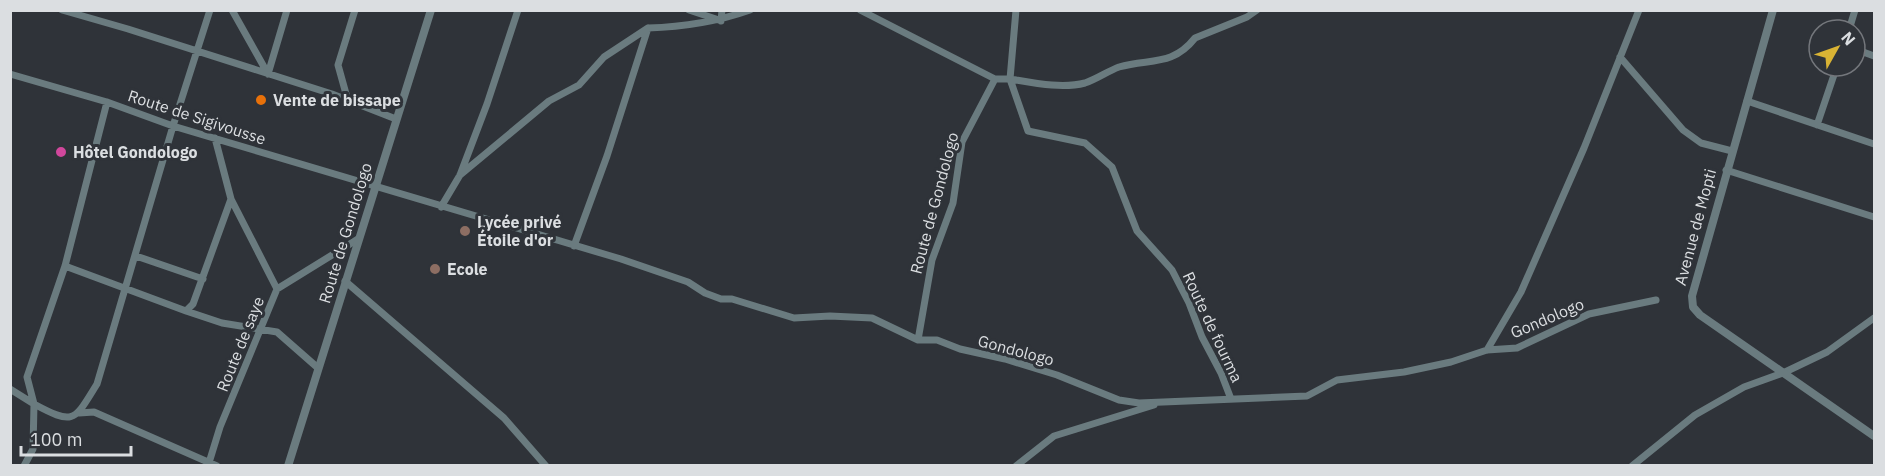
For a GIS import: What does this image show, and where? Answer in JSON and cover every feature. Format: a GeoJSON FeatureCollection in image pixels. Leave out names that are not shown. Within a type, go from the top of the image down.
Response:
{"type":"FeatureCollection","features":[{"type":"Feature","properties":{"kind":"street"},"geometry":{"type":"LineString","coordinates":[[62,10],[348,100],[396,119]]}},
{"type":"Feature","properties":{"kind":"street"},"geometry":{"type":"LineString","coordinates":[[79,413],[97,384],[173,126],[210,10]]}},
{"type":"Feature","properties":{"kind":"street"},"geometry":{"type":"LineString","coordinates":[[232,10],[268,74]]}},
{"type":"Feature","properties":{"kind":"street"},"geometry":{"type":"LineString","coordinates":[[268,74],[287,10]]}},
{"type":"Feature","properties":{"kind":"street"},"geometry":{"type":"LineString","coordinates":[[348,100],[338,65],[355,10]]}},
{"type":"Feature","properties":{"kind":"street","name":"Route de Gondologo"},"geometry":{"type":"LineString","coordinates":[[288,465],[431,10]]}},
{"type":"Feature","properties":{"kind":"street"},"geometry":{"type":"LineString","coordinates":[[441,207],[460,175],[488,104],[518,10]]}},
{"type":"Feature","properties":{"kind":"street"},"geometry":{"type":"LineString","coordinates":[[689,10],[721,21]]}},
{"type":"Feature","properties":{"kind":"street"},"geometry":{"type":"LineString","coordinates":[[721,21],[722,10]]}},
{"type":"Feature","properties":{"kind":"street"},"geometry":{"type":"LineString","coordinates":[[460,175],[549,101],[579,85],[604,57],[648,28],[683,27],[721,21],[750,10]]}},
{"type":"Feature","properties":{"kind":"street"},"geometry":{"type":"LineString","coordinates":[[860,10],[995,79],[1049,85],[1084,83],[1118,68],[1162,61],[1176,55],[1190,45],[1195,38],[1247,17],[1257,10]]}},
{"type":"Feature","properties":{"kind":"street"},"geometry":{"type":"LineString","coordinates":[[1010,79],[1016,10]]}},
{"type":"Feature","properties":{"kind":"street"},"geometry":{"type":"LineString","coordinates":[[1487,350],[1521,292],[1584,148],[1639,10]]}},
{"type":"Feature","properties":{"kind":"street","name":"Avenue de Mopti"},"geometry":{"type":"LineString","coordinates":[[1773,10],[1692,296],[1693,307],[1700,315],[1875,436]]}},
{"type":"Feature","properties":{"kind":"street"},"geometry":{"type":"LineString","coordinates":[[574,246],[607,156],[648,28]]}},
{"type":"Feature","properties":{"kind":"street"},"geometry":{"type":"LineString","coordinates":[[1620,57],[1683,130],[1701,143],[1732,152]]}},
{"type":"Feature","properties":{"kind":"street","name":"Route de Sigivousse"},"geometry":{"type":"LineString","coordinates":[[10,74],[107,102],[173,126],[375,185]]}},
{"type":"Feature","properties":{"kind":"street"},"geometry":{"type":"LineString","coordinates":[[1817,125],[1833,78]]}},
{"type":"Feature","properties":{"kind":"street","name":"Route de Gondologo"},"geometry":{"type":"LineString","coordinates":[[918,340],[932,260],[953,203],[962,142],[995,79]]}},
{"type":"Feature","properties":{"kind":"street","name":"Route de fourma"},"geometry":{"type":"LineString","coordinates":[[1010,79],[1029,131],[1085,142],[1112,167],[1137,231],[1172,270],[1231,399]]}},
{"type":"Feature","properties":{"kind":"street"},"geometry":{"type":"LineString","coordinates":[[1747,101],[1875,144]]}},
{"type":"Feature","properties":{"kind":"street"},"geometry":{"type":"LineString","coordinates":[[24,465],[33,449],[34,404],[27,377],[65,266],[107,102]]}},
{"type":"Feature","properties":{"kind":"street"},"geometry":{"type":"LineString","coordinates":[[214,138],[231,199],[277,289]]}},
{"type":"Feature","properties":{"kind":"street"},"geometry":{"type":"LineString","coordinates":[[1726,170],[1875,217]]}},
{"type":"Feature","properties":{"kind":"street","name":"Gondologo"},"geometry":{"type":"LineString","coordinates":[[375,185],[688,282],[705,293],[721,299],[732,299],[794,318],[830,316],[872,318],[918,340],[937,340],[960,349],[1005,359],[1057,375],[1119,400],[1139,403],[1307,396],[1337,380],[1404,372],[1451,362],[1487,350],[1517,348],[1589,314],[1656,300]]}},
{"type":"Feature","properties":{"kind":"street"},"geometry":{"type":"LineString","coordinates":[[186,311],[193,304],[231,199]]}},
{"type":"Feature","properties":{"kind":"street","name":"Route de saye"},"geometry":{"type":"LineString","coordinates":[[208,464],[220,427],[277,289],[358,239]]}},
{"type":"Feature","properties":{"kind":"street"},"geometry":{"type":"LineString","coordinates":[[136,256],[203,279]]}},
{"type":"Feature","properties":{"kind":"street"},"geometry":{"type":"LineString","coordinates":[[65,266],[222,323],[277,332],[318,368]]}},
{"type":"Feature","properties":{"kind":"street"},"geometry":{"type":"LineString","coordinates":[[345,281],[504,418],[546,465]]}},
{"type":"Feature","properties":{"kind":"street"},"geometry":{"type":"LineString","coordinates":[[1632,465],[1695,415],[1744,387],[1783,373],[1827,352],[1875,318]]}},
{"type":"Feature","properties":{"kind":"street"},"geometry":{"type":"LineString","coordinates":[[10,389],[53,415],[67,418],[79,413],[94,412],[208,464],[217,465]]}},
{"type":"Feature","properties":{"kind":"street"},"geometry":{"type":"LineString","coordinates":[[1016,465],[1054,435],[1162,403]]}},
{"type":"Feature","properties":{"kind":"place","name":"Vente de bissape"},"geometry":{"type":"Point","coordinates":[261,100]}},
{"type":"Feature","properties":{"kind":"place","name":"Hôtel Gondologo"},"geometry":{"type":"Point","coordinates":[61,152]}},
{"type":"Feature","properties":{"kind":"place","name":"Lycée privé Étoile d'or"},"geometry":{"type":"Point","coordinates":[465,231]}},
{"type":"Feature","properties":{"kind":"place","name":"Ecole"},"geometry":{"type":"Point","coordinates":[435,269]}}]}
